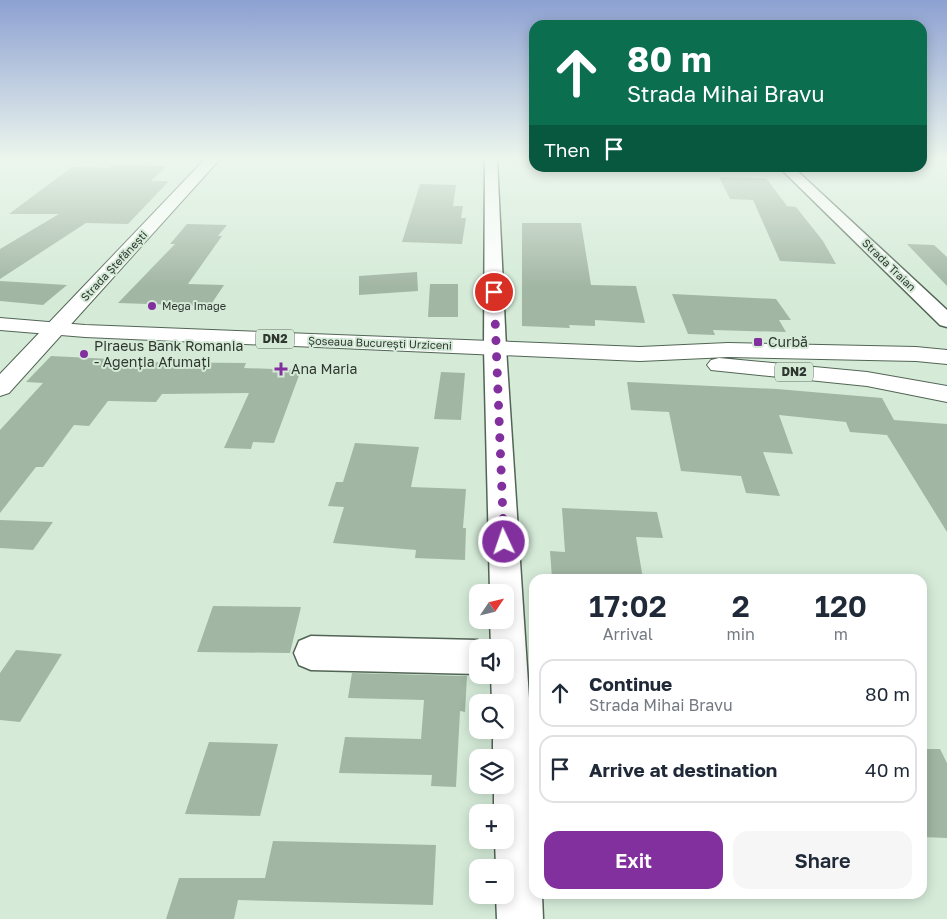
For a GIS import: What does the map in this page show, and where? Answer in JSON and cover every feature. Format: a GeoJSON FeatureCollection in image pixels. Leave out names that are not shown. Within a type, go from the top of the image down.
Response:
{"type":"FeatureCollection","features":[{"type":"Feature","properties":{"kind":"main road","name":"Strada Ștefănești"},"geometry":{"type":"LineString","coordinates":[[0,388],[173,202]]}},
{"type":"Feature","properties":{"kind":"main road","name":"Șoseaua București Urziceni"},"geometry":{"type":"LineString","coordinates":[[0,324],[56,329],[640,354],[728,350],[916,354],[947,358]]}},
{"type":"Feature","properties":{"kind":"main road","name":"Șoseaua București Urziceni"},"geometry":{"type":"LineString","coordinates":[[640,354],[739,368],[867,379],[947,394]]}},
{"type":"Feature","properties":{"kind":"main road","name":"Șoseaua București Urziceni"},"geometry":{"type":"LineString","coordinates":[[947,358],[940,362],[937,369],[940,378],[947,386]]}},
{"type":"Feature","properties":{"kind":"street"},"geometry":{"type":"LineString","coordinates":[[492,202],[497,639]]}},
{"type":"Feature","properties":{"kind":"street","name":"Strada Traian"},"geometry":{"type":"LineString","coordinates":[[823,202],[947,320]]}},
{"type":"Feature","properties":{"kind":"street"},"geometry":{"type":"LineString","coordinates":[[311,653],[469,656]]}},
{"type":"Feature","properties":{"kind":"street"},"geometry":{"type":"LineString","coordinates":[[502,684],[524,794],[520,919]]}},
{"type":"Feature","properties":{"kind":"building"},"geometry":{"type":"Polygon","coordinates":[[[25,202],[149,202],[128,224],[86,223],[0,279],[0,249],[59,214],[9,214],[25,202]]]}},
{"type":"Feature","properties":{"kind":"building"},"geometry":{"type":"Polygon","coordinates":[[[414,202],[454,202],[453,206],[463,206],[461,218],[466,218],[462,244],[402,242],[414,202]]]}},
{"type":"Feature","properties":{"kind":"building"},"geometry":{"type":"Polygon","coordinates":[[[754,202],[784,202],[787,206],[796,207],[823,241],[836,264],[780,261],[754,202]]]}},
{"type":"Feature","properties":{"kind":"building"},"geometry":{"type":"Polygon","coordinates":[[[522,223],[581,223],[591,285],[636,286],[645,323],[595,320],[595,326],[569,325],[570,328],[522,326],[522,223]]]}},
{"type":"Feature","properties":{"kind":"building"},"geometry":{"type":"Polygon","coordinates":[[[187,224],[227,225],[218,236],[222,236],[188,284],[224,285],[210,306],[118,303],[175,244],[170,244],[187,224]]]}},
{"type":"Feature","properties":{"kind":"building"},"geometry":{"type":"Polygon","coordinates":[[[907,244],[934,245],[947,257],[947,286],[907,244]]]}},
{"type":"Feature","properties":{"kind":"building"},"geometry":{"type":"Polygon","coordinates":[[[417,272],[418,291],[359,295],[359,276],[417,272]]]}},
{"type":"Feature","properties":{"kind":"building"},"geometry":{"type":"Polygon","coordinates":[[[0,281],[67,285],[43,305],[0,301],[0,281]]]}},
{"type":"Feature","properties":{"kind":"building"},"geometry":{"type":"Polygon","coordinates":[[[430,284],[458,284],[458,317],[428,317],[430,284]]]}},
{"type":"Feature","properties":{"kind":"building"},"geometry":{"type":"Polygon","coordinates":[[[672,294],[776,299],[791,320],[779,320],[786,332],[713,330],[715,335],[688,334],[672,294]]]}},
{"type":"Feature","properties":{"kind":"building"},"geometry":{"type":"Polygon","coordinates":[[[51,356],[131,360],[130,362],[246,363],[244,368],[301,370],[274,443],[253,442],[251,449],[224,448],[249,393],[162,394],[156,402],[108,401],[89,426],[74,425],[43,467],[36,467],[0,513],[0,430],[43,383],[26,382],[51,356]]]}},
{"type":"Feature","properties":{"kind":"building"},"geometry":{"type":"Polygon","coordinates":[[[441,372],[465,373],[461,420],[434,419],[441,372]]]}},
{"type":"Feature","properties":{"kind":"building"},"geometry":{"type":"Polygon","coordinates":[[[627,382],[777,389],[882,398],[894,420],[947,424],[947,532],[887,435],[850,432],[846,422],[779,415],[793,454],[763,452],[780,496],[746,493],[741,476],[681,471],[669,412],[631,410],[627,382]]]}},
{"type":"Feature","properties":{"kind":"building"},"geometry":{"type":"Polygon","coordinates":[[[355,443],[419,447],[411,487],[466,489],[463,528],[466,528],[465,560],[415,558],[416,550],[333,543],[344,507],[328,506],[336,482],[343,482],[355,443]]]}},
{"type":"Feature","properties":{"kind":"building"},"geometry":{"type":"Polygon","coordinates":[[[562,508],[657,512],[663,538],[636,537],[642,574],[552,574],[550,551],[565,552],[562,508]]]}},
{"type":"Feature","properties":{"kind":"building"},"geometry":{"type":"Polygon","coordinates":[[[0,520],[53,522],[33,550],[0,548],[0,520]]]}},
{"type":"Feature","properties":{"kind":"building"},"geometry":{"type":"Polygon","coordinates":[[[213,606],[301,607],[290,653],[197,652],[213,606]]]}},
{"type":"Feature","properties":{"kind":"building"},"geometry":{"type":"Polygon","coordinates":[[[16,650],[62,654],[20,722],[0,720],[0,673],[16,650]]]}},
{"type":"Feature","properties":{"kind":"building"},"geometry":{"type":"Polygon","coordinates":[[[352,673],[467,676],[465,712],[460,711],[456,787],[431,786],[432,775],[339,773],[345,737],[421,739],[424,700],[348,698],[352,673]]]}},
{"type":"Feature","properties":{"kind":"building"},"geometry":{"type":"Polygon","coordinates":[[[209,742],[278,744],[260,816],[185,814],[209,742]]]}},
{"type":"Feature","properties":{"kind":"building"},"geometry":{"type":"Polygon","coordinates":[[[927,749],[940,749],[947,763],[947,838],[927,837],[927,749]]]}},
{"type":"Feature","properties":{"kind":"building"},"geometry":{"type":"Polygon","coordinates":[[[273,841],[436,845],[433,905],[238,900],[234,919],[166,919],[179,878],[265,878],[273,841]]]}},
{"type":"Feature","properties":{"kind":"place","name":"Mega Image"},"geometry":{"type":"Point","coordinates":[152,306]}},
{"type":"Feature","properties":{"kind":"place","name":"Curbă"},"geometry":{"type":"Point","coordinates":[758,342]}},
{"type":"Feature","properties":{"kind":"place","name":"Piraeus Bank Romania - Agenția Afumați"},"geometry":{"type":"Point","coordinates":[84,354]}},
{"type":"Feature","properties":{"kind":"place","name":"Ana Maria"},"geometry":{"type":"Point","coordinates":[281,369]}},
{"type":"Feature","properties":{"kind":"route"},"geometry":{"type":"LineString","coordinates":[[494,292],[504,542]]}}]}
